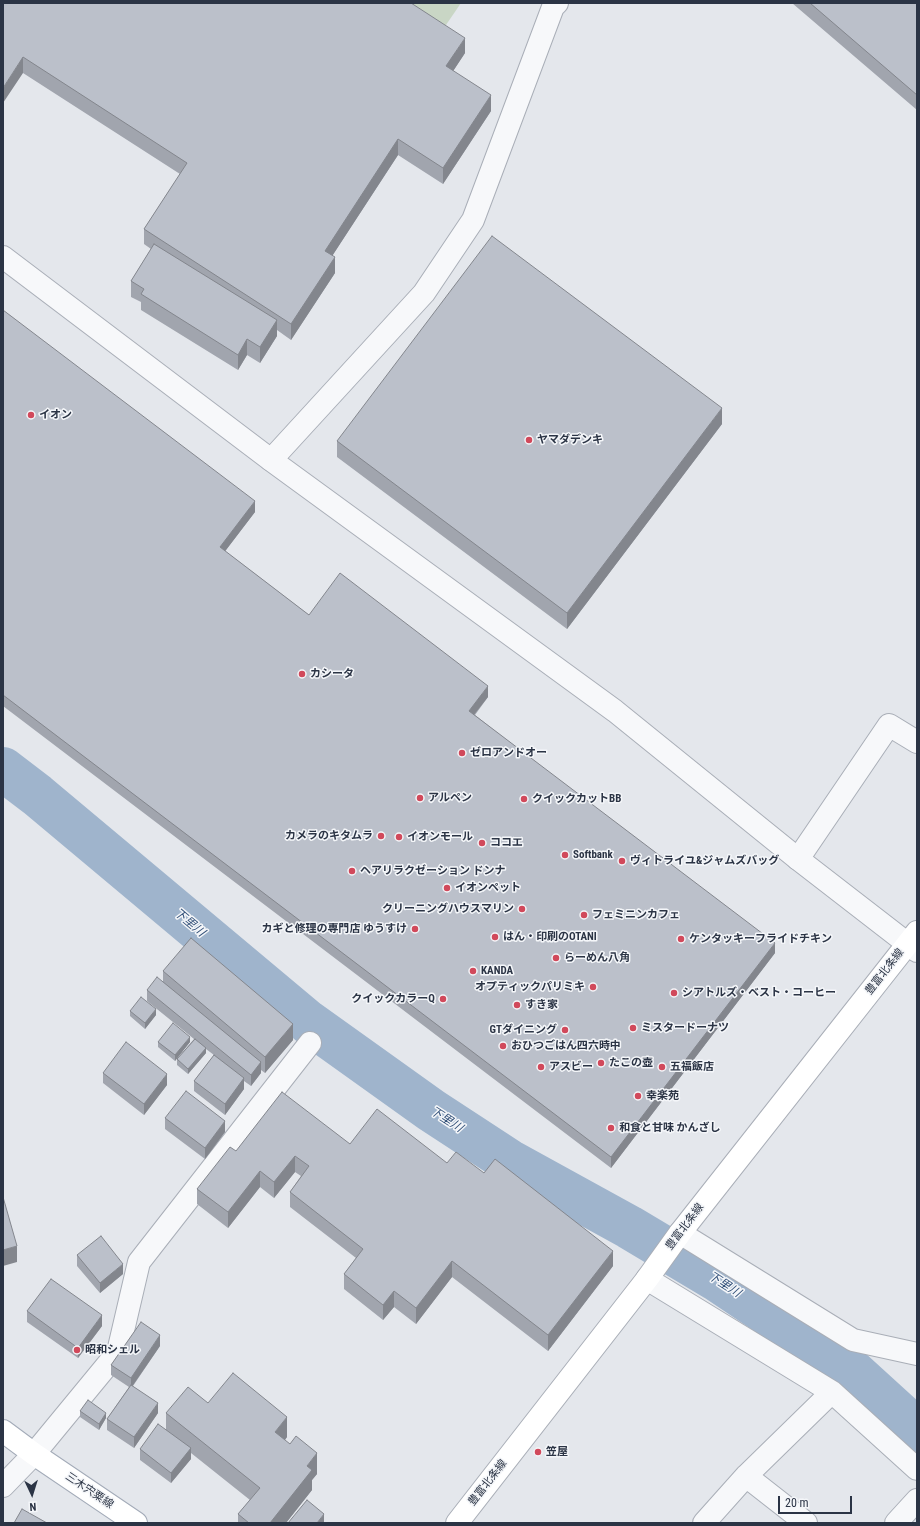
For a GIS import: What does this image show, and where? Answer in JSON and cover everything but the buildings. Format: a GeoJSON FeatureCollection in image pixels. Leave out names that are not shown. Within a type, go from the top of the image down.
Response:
{"type":"FeatureCollection","features":[{"type":"Feature","properties":{"kind":"main road","name":"豊富北条線"},"geometry":{"type":"LineString","coordinates":[[457,1523],[651,1274],[680,1233],[914,942]]}},
{"type":"Feature","properties":{"kind":"main road","name":"三木宍粟線"},"geometry":{"type":"LineString","coordinates":[[3,1431],[34,1454],[136,1523]]}},
{"type":"Feature","properties":{"kind":"street"},"geometry":{"type":"LineString","coordinates":[[271,460],[424,293],[472,220],[553,7],[557,3]]}},
{"type":"Feature","properties":{"kind":"street"},"geometry":{"type":"LineString","coordinates":[[3,257],[271,460],[615,711],[798,859],[914,942]]}},
{"type":"Feature","properties":{"kind":"street"},"geometry":{"type":"LineString","coordinates":[[798,859],[889,725],[917,742]]}},
{"type":"Feature","properties":{"kind":"street"},"geometry":{"type":"LineString","coordinates":[[3,1486],[34,1454],[118,1352],[139,1262],[310,1043]]}},
{"type":"Feature","properties":{"kind":"street"},"geometry":{"type":"LineString","coordinates":[[680,1233],[854,1340],[917,1354]]}},
{"type":"Feature","properties":{"kind":"street"},"geometry":{"type":"LineString","coordinates":[[651,1274],[832,1392],[917,1469]]}},
{"type":"Feature","properties":{"kind":"street"},"geometry":{"type":"LineString","coordinates":[[704,1523],[746,1476],[832,1392]]}},
{"type":"Feature","properties":{"kind":"street"},"geometry":{"type":"LineString","coordinates":[[746,1476],[806,1523]]}},
{"type":"Feature","properties":{"kind":"street"},"geometry":{"type":"LineString","coordinates":[[896,1523],[917,1500]]}},
{"type":"Feature","properties":{"kind":"green space"},"geometry":{"type":"Polygon","coordinates":[[[369,3],[461,3],[433,44],[369,3]]]}},
{"type":"Feature","properties":{"kind":"waterway","name":"下里川"},"geometry":{"type":"LineString","coordinates":[[3,769],[37,795],[308,1022],[431,1110],[509,1161],[629,1227],[716,1279],[850,1369],[917,1430]]}},
{"type":"Feature","properties":{"kind":"place","name":"イオン"},"geometry":{"type":"Point","coordinates":[31,415]}},
{"type":"Feature","properties":{"kind":"place","name":"ヤマダデンキ"},"geometry":{"type":"Point","coordinates":[529,440]}},
{"type":"Feature","properties":{"kind":"place","name":"カシータ"},"geometry":{"type":"Point","coordinates":[302,674]}},
{"type":"Feature","properties":{"kind":"place","name":"ゼロアンドオー"},"geometry":{"type":"Point","coordinates":[462,753]}},
{"type":"Feature","properties":{"kind":"place","name":"アルペン"},"geometry":{"type":"Point","coordinates":[420,798]}},
{"type":"Feature","properties":{"kind":"place","name":"クイックカットBB"},"geometry":{"type":"Point","coordinates":[524,799]}},
{"type":"Feature","properties":{"kind":"place","name":"カメラのキタムラ"},"geometry":{"type":"Point","coordinates":[381,836]}},
{"type":"Feature","properties":{"kind":"place","name":"イオンモール"},"geometry":{"type":"Point","coordinates":[399,837]}},
{"type":"Feature","properties":{"kind":"place","name":"ココエ"},"geometry":{"type":"Point","coordinates":[482,843]}},
{"type":"Feature","properties":{"kind":"place","name":"Softbank"},"geometry":{"type":"Point","coordinates":[565,855]}},
{"type":"Feature","properties":{"kind":"place","name":"ヴィトライユ&ジャムズバッグ"},"geometry":{"type":"Point","coordinates":[622,861]}},
{"type":"Feature","properties":{"kind":"place","name":"ヘアリラクゼーション ドンナ"},"geometry":{"type":"Point","coordinates":[352,871]}},
{"type":"Feature","properties":{"kind":"place","name":"イオンペット"},"geometry":{"type":"Point","coordinates":[447,888]}},
{"type":"Feature","properties":{"kind":"place","name":"クリーニングハウスマリン"},"geometry":{"type":"Point","coordinates":[522,909]}},
{"type":"Feature","properties":{"kind":"place","name":"フェミニンカフェ"},"geometry":{"type":"Point","coordinates":[584,915]}},
{"type":"Feature","properties":{"kind":"place","name":"カギと修理の専門店 ゆうすけ"},"geometry":{"type":"Point","coordinates":[415,929]}},
{"type":"Feature","properties":{"kind":"place","name":"はん・印刷のOTANI"},"geometry":{"type":"Point","coordinates":[495,937]}},
{"type":"Feature","properties":{"kind":"place","name":"ケンタッキーフライドチキン"},"geometry":{"type":"Point","coordinates":[681,939]}},
{"type":"Feature","properties":{"kind":"place","name":"らーめん八角"},"geometry":{"type":"Point","coordinates":[556,958]}},
{"type":"Feature","properties":{"kind":"place","name":"KANDA"},"geometry":{"type":"Point","coordinates":[473,971]}},
{"type":"Feature","properties":{"kind":"place","name":"オプティックパリミキ"},"geometry":{"type":"Point","coordinates":[593,987]}},
{"type":"Feature","properties":{"kind":"place","name":"シアトルズ・ベスト・コーヒー"},"geometry":{"type":"Point","coordinates":[674,993]}},
{"type":"Feature","properties":{"kind":"place","name":"クイックカラーQ"},"geometry":{"type":"Point","coordinates":[443,999]}},
{"type":"Feature","properties":{"kind":"place","name":"すき家"},"geometry":{"type":"Point","coordinates":[517,1005]}},
{"type":"Feature","properties":{"kind":"place","name":"ミスタードーナツ"},"geometry":{"type":"Point","coordinates":[633,1028]}},
{"type":"Feature","properties":{"kind":"place","name":"GTダイニング"},"geometry":{"type":"Point","coordinates":[565,1030]}},
{"type":"Feature","properties":{"kind":"place","name":"おひつごはん四六時中"},"geometry":{"type":"Point","coordinates":[503,1046]}},
{"type":"Feature","properties":{"kind":"place","name":"たこの壺"},"geometry":{"type":"Point","coordinates":[601,1063]}},
{"type":"Feature","properties":{"kind":"place","name":"アスビー"},"geometry":{"type":"Point","coordinates":[541,1067]}},
{"type":"Feature","properties":{"kind":"place","name":"五福飯店"},"geometry":{"type":"Point","coordinates":[662,1067]}},
{"type":"Feature","properties":{"kind":"place","name":"幸楽苑"},"geometry":{"type":"Point","coordinates":[638,1096]}},
{"type":"Feature","properties":{"kind":"place","name":"和食と甘味 かんざし"},"geometry":{"type":"Point","coordinates":[611,1128]}},
{"type":"Feature","properties":{"kind":"place","name":"昭和シェル"},"geometry":{"type":"Point","coordinates":[77,1350]}},
{"type":"Feature","properties":{"kind":"place","name":"笠屋"},"geometry":{"type":"Point","coordinates":[538,1452]}}]}
